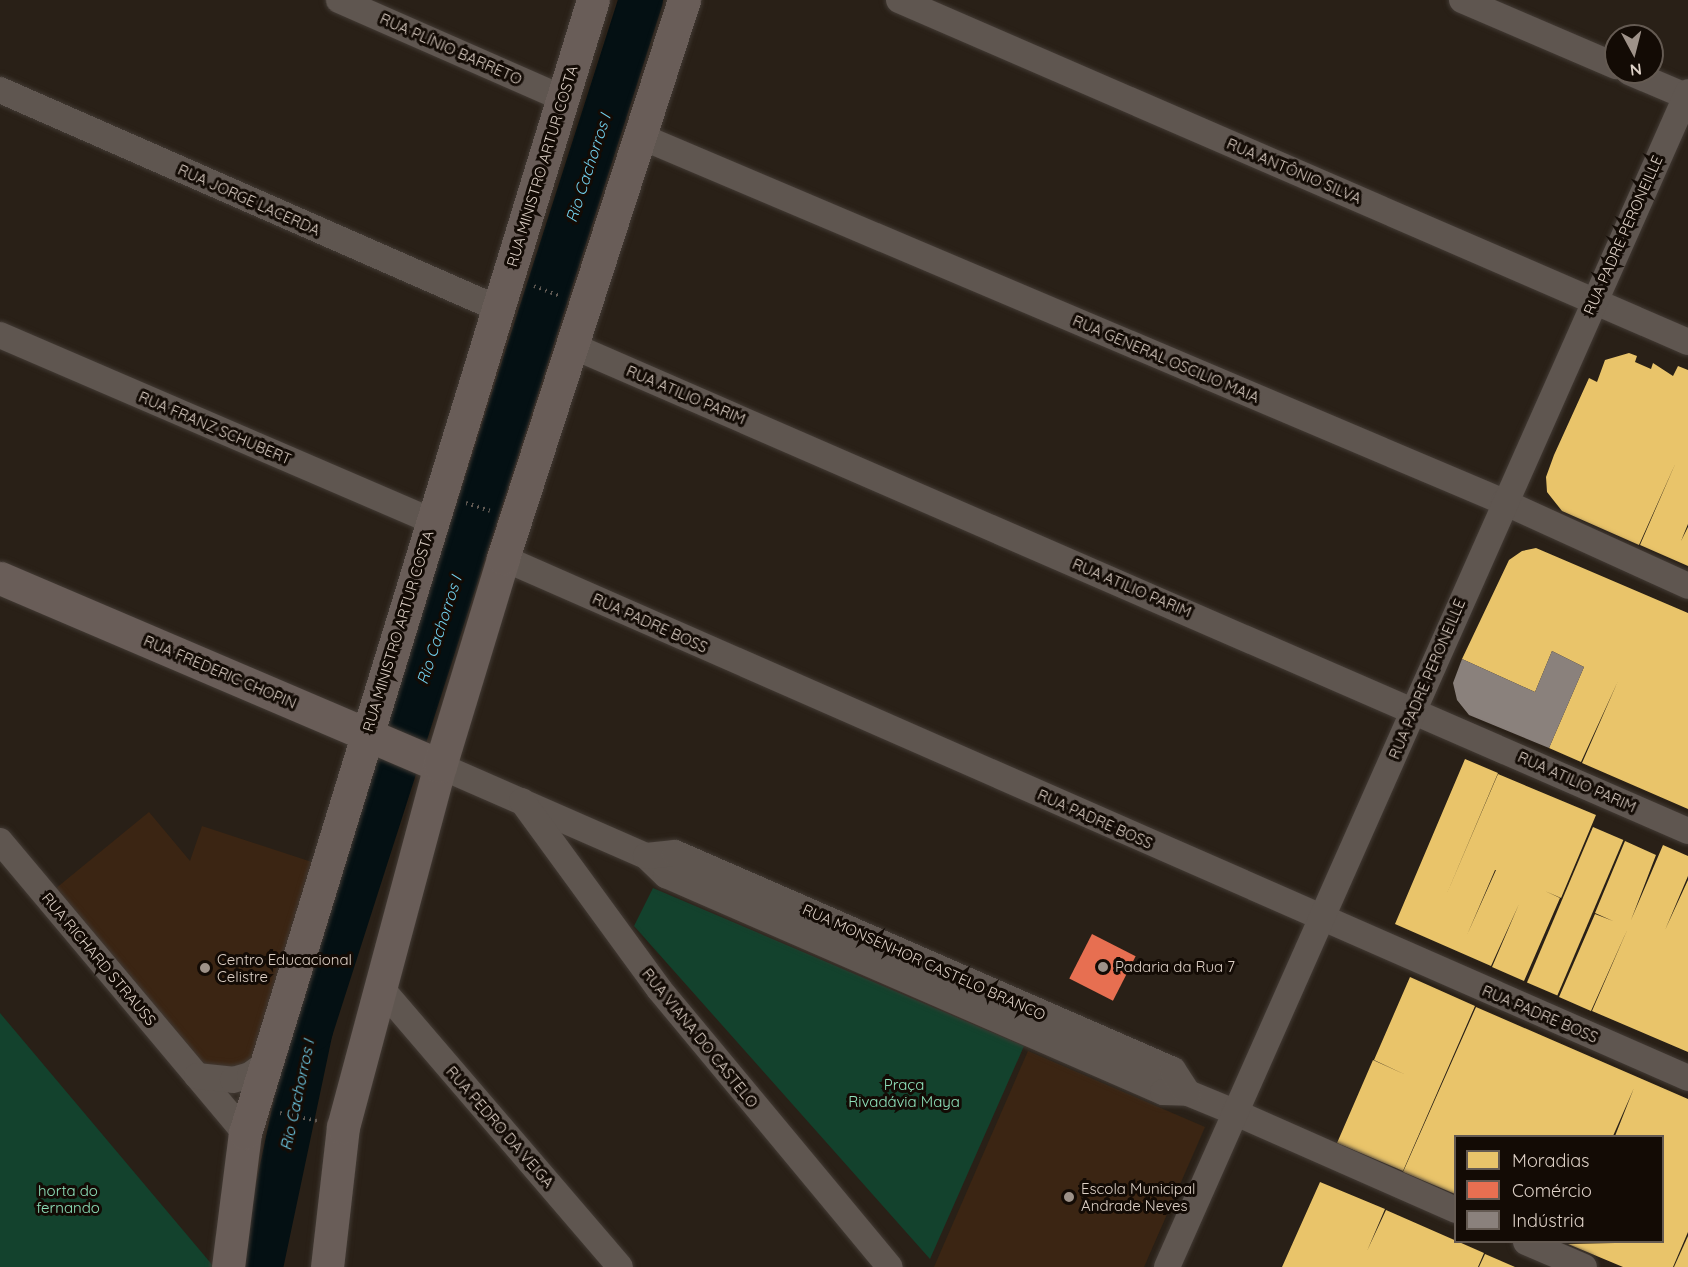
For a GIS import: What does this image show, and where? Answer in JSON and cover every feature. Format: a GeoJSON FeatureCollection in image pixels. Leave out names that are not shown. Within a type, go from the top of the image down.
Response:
{"type":"FeatureCollection","features":[{"type":"Feature","properties":{"kind":"street","name":"RUA PLÍNIO BARRETO"},"geometry":{"type":"LineString","coordinates":[[339,0],[562,98]]}},
{"type":"Feature","properties":{"kind":"street","name":"RUA MINISTRO ARTUR COSTA"},"geometry":{"type":"LineString","coordinates":[[228,1267],[245,1133],[265,1064],[375,738],[431,521],[499,309],[593,0]]}},
{"type":"Feature","properties":{"kind":"street"},"geometry":{"type":"LineString","coordinates":[[331,1263],[343,1127],[381,988],[431,762],[575,347],[684,0]]}},
{"type":"Feature","properties":{"kind":"street","name":"RUA ANTÔNIO SILVA"},"geometry":{"type":"LineString","coordinates":[[899,0],[1688,342]]}},
{"type":"Feature","properties":{"kind":"street"},"geometry":{"type":"LineString","coordinates":[[1462,0],[1604,61]]}},
{"type":"Feature","properties":{"kind":"street"},"geometry":{"type":"LineString","coordinates":[[1659,84],[1687,95]]}},
{"type":"Feature","properties":{"kind":"street","name":"RUA JORGE LACERDA"},"geometry":{"type":"LineString","coordinates":[[0,90],[499,309]]}},
{"type":"Feature","properties":{"kind":"street","name":"RUA PADRE PERONEILLE"},"geometry":{"type":"LineString","coordinates":[[1167,1267],[1234,1112],[1324,919],[1593,301],[1687,95]]}},
{"type":"Feature","properties":{"kind":"street","name":"RUA GENERAL OSCILIO MAIA"},"geometry":{"type":"LineString","coordinates":[[642,137],[1504,502],[1688,586]]}},
{"type":"Feature","properties":{"kind":"street","name":"RUA FRANZ SCHUBERT"},"geometry":{"type":"LineString","coordinates":[[0,335],[431,521]]}},
{"type":"Feature","properties":{"kind":"street","name":"RUA ATILIO PARIM"},"geometry":{"type":"LineString","coordinates":[[575,347],[1688,831]]}},
{"type":"Feature","properties":{"kind":"street","name":"RUA PADRE BOSS"},"geometry":{"type":"LineString","coordinates":[[503,558],[1688,1078]]}},
{"type":"Feature","properties":{"kind":"street","name":"RUA FREDERIC CHOPIN"},"geometry":{"type":"LineString","coordinates":[[0,578],[431,762]]}},
{"type":"Feature","properties":{"kind":"street","name":"RUA MONSENHOR CASTELO BRANCO"},"geometry":{"type":"LineString","coordinates":[[431,762],[646,856],[666,875],[1163,1092],[1188,1094],[1234,1112],[1454,1210]]}},
{"type":"Feature","properties":{"kind":"street","name":"RUA VIANA DO CASTELO"},"geometry":{"type":"LineString","coordinates":[[522,801],[659,990],[890,1267]]}},
{"type":"Feature","properties":{"kind":"street","name":"RUA RICHARD STRAUSS"},"geometry":{"type":"LineString","coordinates":[[0,841],[245,1133]]}},
{"type":"Feature","properties":{"kind":"street","name":"RUA PEDRO DA VEIGA"},"geometry":{"type":"LineString","coordinates":[[381,988],[620,1267]]}},
{"type":"Feature","properties":{"kind":"street"},"geometry":{"type":"LineString","coordinates":[[197,1076],[233,1080],[250,1075],[265,1064]]}},
{"type":"Feature","properties":{"kind":"street"},"geometry":{"type":"LineString","coordinates":[[1528,1243],[1584,1267]]}},
{"type":"Feature","properties":{"kind":"path"},"geometry":{"type":"LineString","coordinates":[[524,282],[568,299]]}},
{"type":"Feature","properties":{"kind":"path"},"geometry":{"type":"LineString","coordinates":[[463,502],[500,515]]}},
{"type":"Feature","properties":{"kind":"path"},"geometry":{"type":"LineString","coordinates":[[277,1112],[325,1123]]}},
{"type":"Feature","properties":{"kind":"shaded area","name":"Centro Educacional Celistre"},"geometry":{"type":"Polygon","coordinates":[[[149,812],[190,861],[202,826],[324,866],[250,1062],[227,1068],[206,1066],[194,1057],[55,889],[149,812]]]}},
{"type":"Feature","properties":{"kind":"shaded area","name":"Escola Municipal Andrade Neves"},"geometry":{"type":"Polygon","coordinates":[[[1028,1051],[1205,1127],[1144,1267],[934,1267],[1028,1051]]]}},
{"type":"Feature","properties":{"kind":"green space","name":"Praça Rivadávia Maya"},"geometry":{"type":"Polygon","coordinates":[[[653,888],[1024,1046],[930,1259],[634,926],[653,888]]]}},
{"type":"Feature","properties":{"kind":"green space","name":"horta do fernando"},"geometry":{"type":"Polygon","coordinates":[[[0,1013],[214,1267],[0,1267],[0,1013]]]}},
{"type":"Feature","properties":{"kind":"building: Moradias"},"geometry":{"type":"Polygon","coordinates":[[[1629,353],[1637,356],[1635,362],[1651,369],[1653,363],[1673,376],[1678,366],[1688,370],[1688,524],[1681,541],[1688,527],[1688,566],[1640,545],[1676,462],[1639,545],[1562,511],[1547,492],[1546,477],[1554,455],[1589,378],[1597,382],[1605,360],[1629,353]]]}},
{"type":"Feature","properties":{"kind":"building: Moradias"},"geometry":{"type":"Polygon","coordinates":[[[1536,548],[1688,613],[1688,809],[1582,763],[1618,681],[1581,762],[1549,748],[1584,667],[1552,651],[1535,692],[1462,659],[1509,560],[1522,551],[1536,548]]]}},
{"type":"Feature","properties":{"kind":"building: Moradias"},"geometry":{"type":"Polygon","coordinates":[[[1465,759],[1498,773],[1445,898],[1498,774],[1596,815],[1561,898],[1545,891],[1560,898],[1524,981],[1492,967],[1519,904],[1491,966],[1395,924],[1465,759]],[[1495,870],[1467,935],[1496,870],[1495,870]]]}},
{"type":"Feature","properties":{"kind":"building: Moradias"},"geometry":{"type":"Polygon","coordinates":[[[1593,827],[1623,840],[1557,995],[1527,983],[1593,827]]]}},
{"type":"Feature","properties":{"kind":"building: Moradias"},"geometry":{"type":"Polygon","coordinates":[[[1625,841],[1656,855],[1631,920],[1663,845],[1688,856],[1688,876],[1665,930],[1688,880],[1688,1052],[1592,1011],[1628,928],[1591,1011],[1559,997],[1595,914],[1613,921],[1595,913],[1625,841]]]}},
{"type":"Feature","properties":{"kind":"building: Moradias"},"geometry":{"type":"Polygon","coordinates":[[[1410,977],[1475,1006],[1403,1171],[1337,1143],[1373,1060],[1406,1075],[1374,1060],[1410,977]]]}},
{"type":"Feature","properties":{"kind":"building: Moradias"},"geometry":{"type":"Polygon","coordinates":[[[1476,1007],[1688,1099],[1688,1232],[1673,1267],[1623,1267],[1568,1244],[1664,1243],[1664,1135],[1615,1135],[1634,1088],[1613,1135],[1454,1135],[1454,1194],[1403,1172],[1476,1007]]]}},
{"type":"Feature","properties":{"kind":"building: Moradias"},"geometry":{"type":"Polygon","coordinates":[[[1320,1182],[1385,1209],[1367,1251],[1386,1210],[1454,1240],[1454,1243],[1461,1243],[1484,1253],[1478,1267],[1282,1267],[1320,1182]]]}},
{"type":"Feature","properties":{"kind":"building: Moradias"},"geometry":{"type":"Polygon","coordinates":[[[1688,1236],[1688,1267],[1674,1267],[1688,1236]]]}},
{"type":"Feature","properties":{"kind":"building: Moradias"},"geometry":{"type":"Polygon","coordinates":[[[1485,1254],[1515,1267],[1479,1267],[1485,1254]]]}},
{"type":"Feature","properties":{"kind":"building: Comércio","name":"Padaria da Rua 7"},"geometry":{"type":"Polygon","coordinates":[[[1092,934],[1136,956],[1113,1001],[1069,979],[1092,934]]]}},
{"type":"Feature","properties":{"kind":"building: Indústria"},"geometry":{"type":"Polygon","coordinates":[[[1552,651],[1584,667],[1549,748],[1469,715],[1457,700],[1453,683],[1462,659],[1535,692],[1552,651]]]}},
{"type":"Feature","properties":{"kind":"waterway","name":"Rio Cachorros I"},"geometry":{"type":"LineString","coordinates":[[261,1267],[311,1030],[641,0]]}},
{"type":"Feature","properties":{"kind":"place","name":"Padaria da Rua 7"},"geometry":{"type":"Point","coordinates":[1103,967]}},
{"type":"Feature","properties":{"kind":"place","name":"Centro Educacional Celistre"},"geometry":{"type":"Point","coordinates":[205,968]}},
{"type":"Feature","properties":{"kind":"place","name":"Escola Municipal Andrade Neves"},"geometry":{"type":"Point","coordinates":[1069,1197]}}]}
